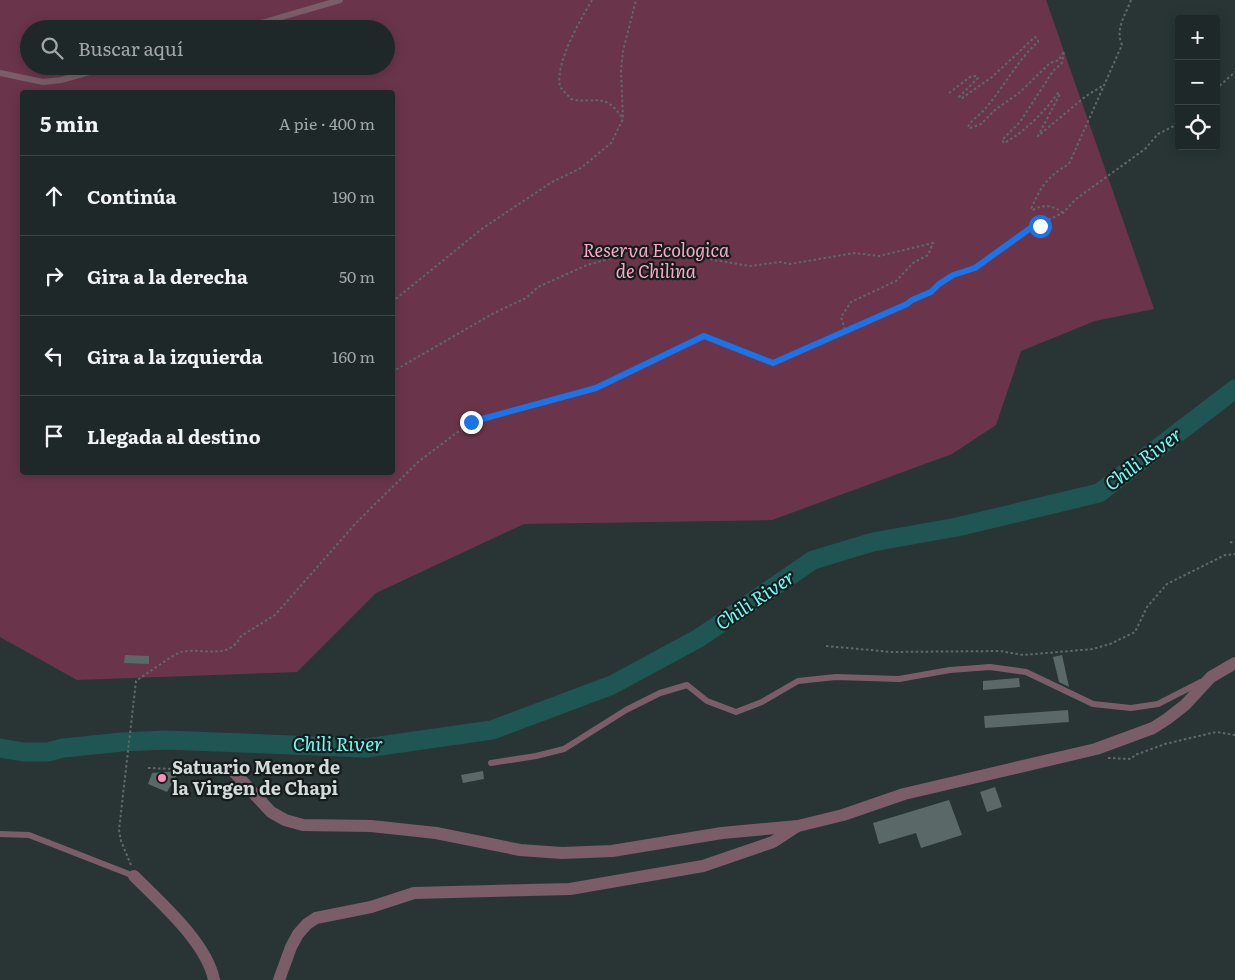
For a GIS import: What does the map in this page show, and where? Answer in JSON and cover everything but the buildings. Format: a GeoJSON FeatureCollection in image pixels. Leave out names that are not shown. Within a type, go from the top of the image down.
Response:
{"type":"FeatureCollection","features":[{"type":"Feature","properties":{"kind":"street"},"geometry":{"type":"LineString","coordinates":[[233,771],[271,812],[285,820],[303,825],[371,826],[436,833],[520,850],[562,852],[612,851],[722,833],[798,826],[842,815],[904,794],[1096,749],[1144,731],[1167,719],[1185,705],[1211,677],[1235,662]]}},
{"type":"Feature","properties":{"kind":"street"},"geometry":{"type":"LineString","coordinates":[[279,980],[291,947],[298,934],[316,918],[371,907],[414,893],[570,889],[703,866],[773,842],[798,826]]}},
{"type":"Feature","properties":{"kind":"street"},"geometry":{"type":"LineString","coordinates":[[134,876],[163,904],[199,947],[212,969],[214,980]]}},
{"type":"Feature","properties":{"kind":"lane"},"geometry":{"type":"LineString","coordinates":[[272,20],[340,0]]}},
{"type":"Feature","properties":{"kind":"lane"},"geometry":{"type":"LineString","coordinates":[[0,73],[43,82],[78,75]]}},
{"type":"Feature","properties":{"kind":"lane"},"geometry":{"type":"LineString","coordinates":[[491,763],[536,756],[564,749],[626,710],[660,693],[687,685],[707,701],[736,712],[762,702],[798,681],[836,677],[899,679],[950,670],[990,667],[1026,672],[1093,704],[1131,708],[1158,704],[1211,677]]}},
{"type":"Feature","properties":{"kind":"lane"},"geometry":{"type":"LineString","coordinates":[[0,834],[29,835],[134,876]]}},
{"type":"Feature","properties":{"kind":"path"},"geometry":{"type":"LineString","coordinates":[[592,0],[566,55],[560,76],[560,87],[571,99],[603,101],[616,110],[623,119]]}},
{"type":"Feature","properties":{"kind":"path"},"geometry":{"type":"LineString","coordinates":[[395,300],[516,204],[552,182],[581,168],[611,143],[623,119],[621,70],[623,50],[636,0]]}},
{"type":"Feature","properties":{"kind":"path"},"geometry":{"type":"LineString","coordinates":[[1063,213],[1055,207],[1041,205],[1033,210],[1031,209],[1040,189],[1052,174],[1069,164],[1122,45],[1118,36],[1119,28],[1131,0]]}},
{"type":"Feature","properties":{"kind":"path"},"geometry":{"type":"LineString","coordinates":[[949,93],[970,77],[976,76],[978,78],[959,97],[962,98],[992,76],[1035,37],[1038,38],[1038,42],[1028,51],[1008,81],[968,127],[981,124],[996,109],[1019,93],[1050,63],[1059,60],[1064,51],[1062,63],[1053,71],[1020,122],[1002,140],[1004,143],[1017,136],[1049,105],[1058,93],[1060,94],[1038,136],[1086,96],[1104,85]]}},
{"type":"Feature","properties":{"kind":"path"},"geometry":{"type":"LineString","coordinates":[[1220,85],[1235,72]]}},
{"type":"Feature","properties":{"kind":"path"},"geometry":{"type":"LineString","coordinates":[[134,876],[121,841],[120,822],[136,681],[181,652],[221,652],[238,641],[241,636],[275,615],[356,523],[404,475],[418,462],[471,422],[596,388],[704,336],[773,363],[846,333],[931,292],[953,275],[975,268],[1032,227],[1045,224],[1050,219],[1063,213],[1076,199],[1144,149],[1158,134],[1175,125]]}},
{"type":"Feature","properties":{"kind":"path"},"geometry":{"type":"LineString","coordinates":[[395,370],[494,313],[526,298],[546,284],[587,266],[633,252],[668,247],[714,260],[750,266],[780,262],[790,264],[854,253],[879,256],[933,243],[928,255],[914,263],[896,281],[851,302],[840,317],[846,333]]}},
{"type":"Feature","properties":{"kind":"path"},"geometry":{"type":"LineString","coordinates":[[1230,542],[1235,543]]}},
{"type":"Feature","properties":{"kind":"path"},"geometry":{"type":"LineString","coordinates":[[826,646],[892,652],[1000,651],[1023,655],[1093,649],[1110,644],[1135,632],[1147,607],[1167,584],[1225,555],[1235,554]]}},
{"type":"Feature","properties":{"kind":"path"},"geometry":{"type":"LineString","coordinates":[[1096,749],[1109,758],[1125,760],[1165,744],[1216,732],[1235,735]]}},
{"type":"Feature","properties":{"kind":"path"},"geometry":{"type":"LineString","coordinates":[[148,768],[233,771]]}},
{"type":"Feature","properties":{"kind":"green space","name":"Reserva Ecologica de Chilina"},"geometry":{"type":"Polygon","coordinates":[[[0,0],[1046,0],[1154,309],[1095,321],[1021,351],[996,425],[952,454],[772,520],[524,524],[376,593],[297,672],[77,680],[0,637],[0,0]]]}},
{"type":"Feature","properties":{"kind":"waterway","name":"Chili River"},"geometry":{"type":"LineString","coordinates":[[0,748],[24,752],[48,752],[63,748],[166,740],[366,748],[492,730],[612,685],[699,638],[813,560],[873,542],[957,527],[1099,493],[1235,389]]}},
{"type":"Feature","properties":{"kind":"place","name":"Satuario Menor de la Virgen de Chapi"},"geometry":{"type":"Point","coordinates":[162,778]}},
{"type":"Feature","properties":{"kind":"route"},"geometry":{"type":"LineString","coordinates":[[471,422],[596,388],[704,336],[773,363],[846,333],[866,322],[885,316],[912,300],[931,292],[953,275],[975,268],[995,256],[1032,227],[1040,226]]}}]}
